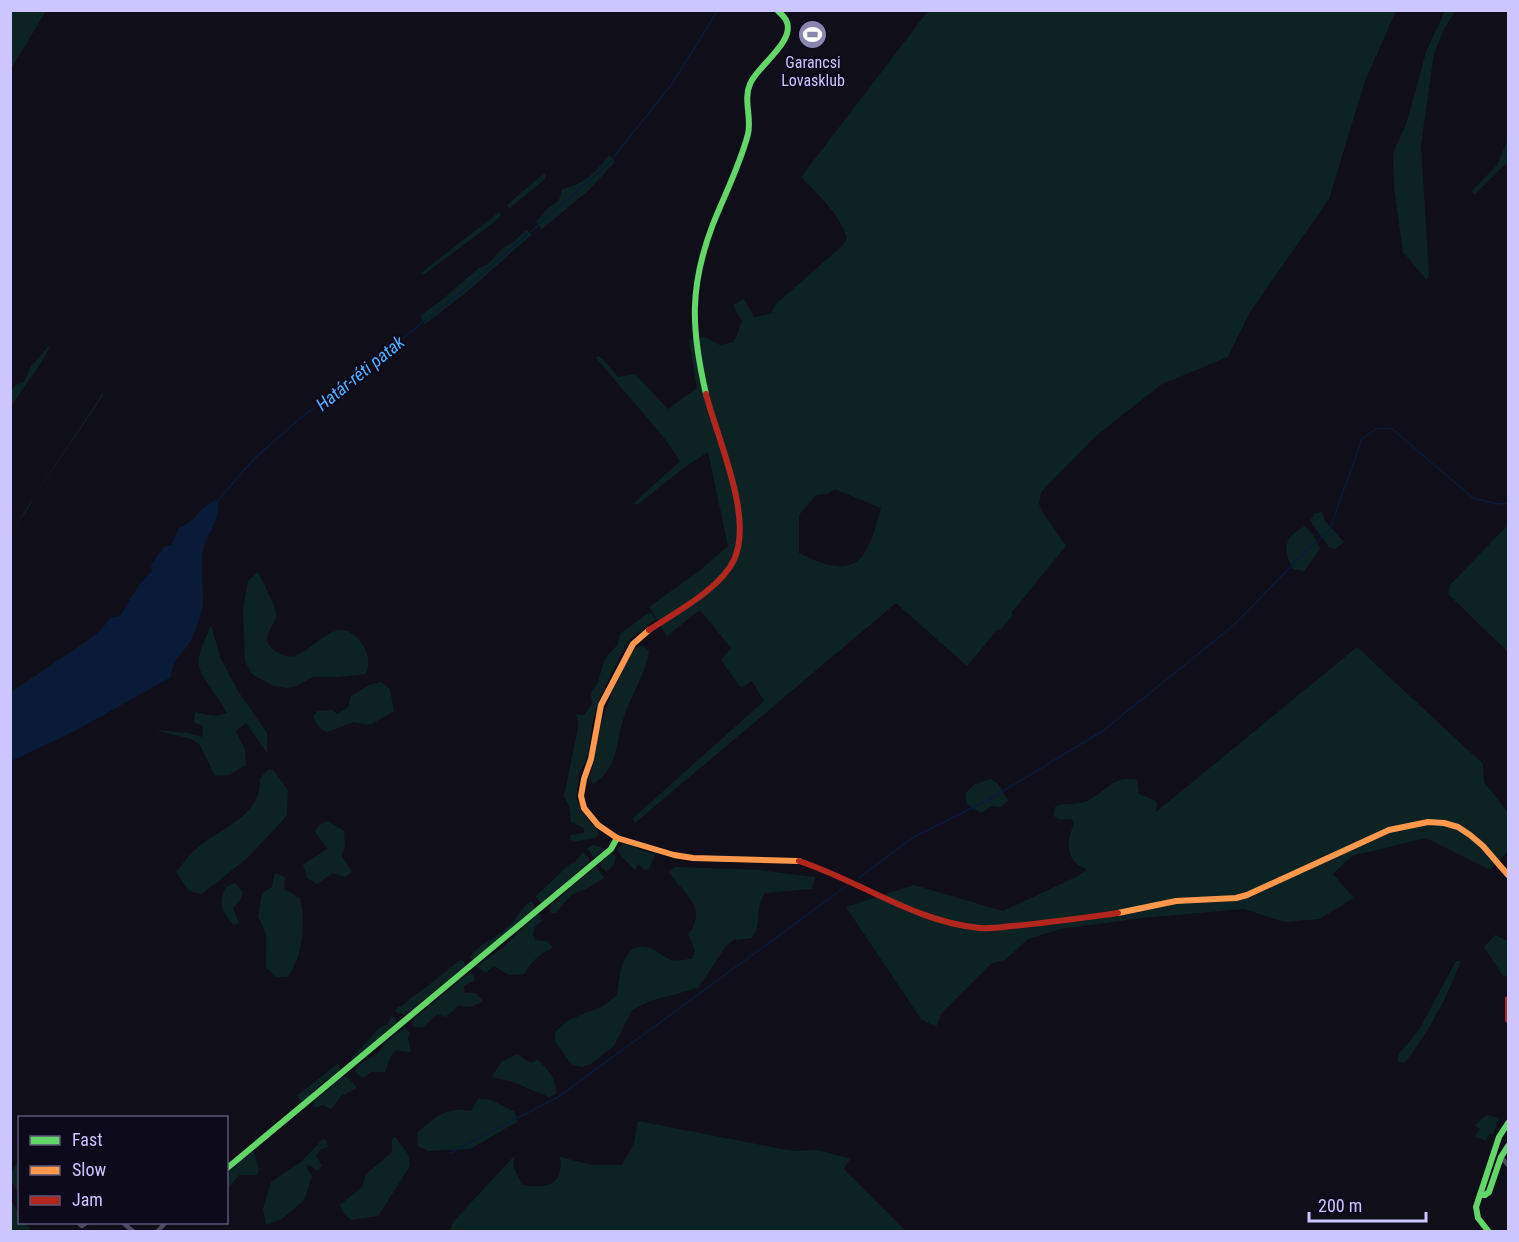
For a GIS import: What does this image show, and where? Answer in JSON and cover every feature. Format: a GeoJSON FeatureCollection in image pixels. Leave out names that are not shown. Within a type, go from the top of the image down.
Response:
{"type":"FeatureCollection","features":[{"type":"Feature","properties":{"kind":"main road"},"geometry":{"type":"LineString","coordinates":[[777,10],[788,21],[789,31],[780,46],[754,76],[749,86],[748,133],[711,232],[700,267],[694,299],[695,329],[708,401],[725,457],[739,517],[739,549],[733,562],[716,581],[679,610],[639,636],[633,644],[602,705],[581,796],[584,808],[598,825],[617,838],[674,855],[693,858],[797,860],[821,868],[908,909],[963,925],[982,928],[1040,924],[1118,913],[1176,901],[1236,898],[1389,830],[1427,820],[1457,826],[1469,834],[1509,875]]}},
{"type":"Feature","properties":{"kind":"main road"},"geometry":{"type":"LineString","coordinates":[[228,1167],[611,849],[617,838]]}},
{"type":"Feature","properties":{"kind":"main road"},"geometry":{"type":"LineString","coordinates":[[1509,999],[1509,1020]]}},
{"type":"Feature","properties":{"kind":"main road"},"geometry":{"type":"LineString","coordinates":[[1489,1231],[1477,1215],[1476,1207],[1498,1137],[1509,1123]]}},
{"type":"Feature","properties":{"kind":"main road"},"geometry":{"type":"LineString","coordinates":[[1480,1195],[1485,1196],[1489,1192],[1501,1157],[1509,1146]]}},
{"type":"Feature","properties":{"kind":"street"},"geometry":{"type":"LineString","coordinates":[[1501,1157],[1509,1165]]}},
{"type":"Feature","properties":{"kind":"green space"},"geometry":{"type":"Polygon","coordinates":[[[10,11],[46,11],[11,69],[10,69],[10,11]]]}},
{"type":"Feature","properties":{"kind":"green space"},"geometry":{"type":"Polygon","coordinates":[[[928,11],[1396,11],[1365,81],[1329,199],[1250,312],[1228,357],[1162,384],[1097,435],[1041,492],[1039,504],[1042,511],[1066,546],[1012,612],[1013,615],[1001,629],[997,630],[967,666],[896,603],[635,823],[632,819],[764,701],[752,681],[741,688],[721,660],[731,648],[700,610],[667,636],[649,607],[699,571],[728,546],[708,452],[637,505],[634,503],[680,461],[665,439],[596,358],[598,356],[604,360],[618,377],[635,374],[668,409],[697,388],[689,340],[704,337],[720,345],[734,342],[742,321],[733,305],[744,299],[754,317],[771,314],[776,304],[843,245],[847,238],[834,213],[801,177],[928,11]],[[835,489],[827,494],[816,495],[799,515],[799,553],[834,566],[846,566],[856,562],[864,554],[870,542],[881,508],[835,489]]]}},
{"type":"Feature","properties":{"kind":"green space"},"geometry":{"type":"Polygon","coordinates":[[[1445,11],[1455,11],[1434,53],[1421,145],[1429,277],[1426,279],[1403,252],[1394,187],[1393,153],[1407,122],[1426,52],[1445,11]]]}},
{"type":"Feature","properties":{"kind":"green space"},"geometry":{"type":"Polygon","coordinates":[[[1508,139],[1508,163],[1474,195],[1472,191],[1497,165],[1508,139]]]}},
{"type":"Feature","properties":{"kind":"green space"},"geometry":{"type":"Polygon","coordinates":[[[609,155],[615,162],[589,190],[542,229],[536,222],[559,200],[562,189],[589,177],[609,155]]]}},
{"type":"Feature","properties":{"kind":"green space"},"geometry":{"type":"Polygon","coordinates":[[[544,173],[545,179],[510,208],[507,205],[544,173]]]}},
{"type":"Feature","properties":{"kind":"green space"},"geometry":{"type":"Polygon","coordinates":[[[499,212],[501,215],[497,220],[423,275],[421,273],[499,212]]]}},
{"type":"Feature","properties":{"kind":"green space"},"geometry":{"type":"Polygon","coordinates":[[[526,230],[532,234],[467,292],[425,324],[420,316],[479,268],[488,264],[504,247],[526,230]]]}},
{"type":"Feature","properties":{"kind":"green space"},"geometry":{"type":"Polygon","coordinates":[[[51,344],[11,407],[11,392],[15,385],[24,382],[31,366],[51,344]]]}},
{"type":"Feature","properties":{"kind":"green space"},"geometry":{"type":"Polygon","coordinates":[[[102,394],[104,394],[11,532],[102,394]]]}},
{"type":"Feature","properties":{"kind":"green space"},"geometry":{"type":"Polygon","coordinates":[[[1322,512],[1325,521],[1344,542],[1335,549],[1329,547],[1310,521],[1315,513],[1322,512]]]}},
{"type":"Feature","properties":{"kind":"green space"},"geometry":{"type":"Polygon","coordinates":[[[1508,525],[1508,652],[1448,594],[1450,585],[1508,525]]]}},
{"type":"Feature","properties":{"kind":"green space"},"geometry":{"type":"Polygon","coordinates":[[[1305,526],[1314,536],[1320,549],[1304,571],[1293,569],[1286,550],[1289,539],[1305,526]]]}},
{"type":"Feature","properties":{"kind":"green space"},"geometry":{"type":"Polygon","coordinates":[[[258,572],[276,614],[267,637],[269,645],[274,650],[284,655],[295,656],[328,634],[345,630],[353,634],[366,651],[368,666],[366,674],[313,677],[287,688],[273,686],[252,674],[245,661],[243,609],[248,581],[258,572]]]}},
{"type":"Feature","properties":{"kind":"green space"},"geometry":{"type":"Polygon","coordinates":[[[650,612],[656,619],[628,641],[600,697],[593,720],[588,753],[580,771],[576,798],[587,819],[598,830],[598,835],[595,838],[572,842],[570,835],[584,833],[584,828],[571,822],[569,806],[564,796],[578,728],[576,714],[584,715],[592,704],[591,692],[597,684],[605,659],[618,644],[620,634],[650,612]]]}},
{"type":"Feature","properties":{"kind":"green space"},"geometry":{"type":"Polygon","coordinates":[[[211,625],[221,659],[238,691],[267,733],[267,753],[246,723],[236,731],[245,750],[246,765],[229,775],[215,776],[200,745],[191,739],[155,730],[188,733],[202,737],[203,726],[194,722],[195,712],[214,716],[227,713],[204,677],[198,662],[211,625]]]}},
{"type":"Feature","properties":{"kind":"green space"},"geometry":{"type":"Polygon","coordinates":[[[644,646],[649,652],[647,660],[624,717],[613,761],[609,769],[594,784],[588,781],[608,703],[635,647],[644,646]]]}},
{"type":"Feature","properties":{"kind":"green space"},"geometry":{"type":"Polygon","coordinates":[[[1357,647],[1483,764],[1484,782],[1508,812],[1508,851],[1490,870],[1426,838],[1352,856],[1333,874],[1354,898],[1319,919],[1285,922],[1244,909],[1142,918],[1061,929],[1028,939],[1005,960],[992,963],[941,1014],[936,1027],[921,1019],[846,907],[914,885],[1003,911],[1078,876],[1087,869],[1075,862],[1069,851],[1073,820],[1058,819],[1054,816],[1055,807],[1083,802],[1114,782],[1137,779],[1139,794],[1157,803],[1156,812],[1357,647]]]}},
{"type":"Feature","properties":{"kind":"green space"},"geometry":{"type":"Polygon","coordinates":[[[381,682],[390,689],[394,711],[370,725],[354,722],[327,732],[317,724],[313,716],[318,711],[332,710],[337,714],[348,707],[351,696],[369,685],[381,682]]]}},
{"type":"Feature","properties":{"kind":"green space"},"geometry":{"type":"Polygon","coordinates":[[[269,769],[274,771],[288,790],[287,815],[246,859],[202,894],[189,891],[176,872],[198,847],[248,811],[259,791],[260,778],[269,769]]]}},
{"type":"Feature","properties":{"kind":"green space"},"geometry":{"type":"Polygon","coordinates":[[[991,779],[998,784],[1008,800],[1001,807],[991,806],[981,813],[966,803],[966,793],[975,784],[991,779]]]}},
{"type":"Feature","properties":{"kind":"green space"},"geometry":{"type":"Polygon","coordinates":[[[328,821],[344,831],[345,848],[341,855],[352,871],[345,877],[333,873],[317,884],[307,878],[303,865],[327,849],[315,831],[320,824],[328,821]]]}},
{"type":"Feature","properties":{"kind":"green space"},"geometry":{"type":"Polygon","coordinates":[[[623,843],[655,855],[649,869],[645,870],[638,864],[635,870],[620,855],[617,849],[623,843]]]}},
{"type":"Feature","properties":{"kind":"green space"},"geometry":{"type":"Polygon","coordinates":[[[593,845],[606,849],[594,858],[587,848],[593,845]]]}},
{"type":"Feature","properties":{"kind":"green space"},"geometry":{"type":"Polygon","coordinates":[[[583,852],[589,858],[589,862],[541,903],[536,896],[575,862],[583,852]]]}},
{"type":"Feature","properties":{"kind":"green space"},"geometry":{"type":"Polygon","coordinates":[[[610,853],[616,857],[614,864],[606,872],[601,867],[601,863],[610,853]]]}},
{"type":"Feature","properties":{"kind":"green space"},"geometry":{"type":"Polygon","coordinates":[[[596,866],[604,878],[571,895],[556,913],[551,913],[549,910],[551,905],[596,866]]]}},
{"type":"Feature","properties":{"kind":"green space"},"geometry":{"type":"Polygon","coordinates":[[[676,867],[759,870],[815,877],[812,889],[765,893],[752,938],[734,940],[726,946],[698,988],[650,1001],[632,1010],[614,1046],[591,1064],[582,1067],[572,1065],[555,1042],[555,1032],[569,1020],[603,1006],[617,995],[623,963],[632,950],[646,947],[672,960],[692,959],[695,951],[688,934],[694,925],[695,908],[668,871],[676,867]]]}},
{"type":"Feature","properties":{"kind":"green space"},"geometry":{"type":"Polygon","coordinates":[[[275,873],[285,877],[284,889],[300,898],[302,908],[303,929],[300,949],[288,977],[276,977],[266,967],[266,936],[258,917],[262,893],[272,887],[275,873]]]}},
{"type":"Feature","properties":{"kind":"green space"},"geometry":{"type":"Polygon","coordinates":[[[235,883],[243,893],[233,908],[239,923],[234,925],[226,916],[221,903],[226,887],[235,883]]]}},
{"type":"Feature","properties":{"kind":"green space"},"geometry":{"type":"Polygon","coordinates":[[[532,901],[535,908],[474,960],[470,958],[478,948],[505,930],[522,909],[532,901]]]}},
{"type":"Feature","properties":{"kind":"green space"},"geometry":{"type":"Polygon","coordinates":[[[539,913],[542,921],[535,926],[533,935],[535,940],[547,941],[553,948],[536,958],[524,974],[509,975],[494,966],[486,972],[476,967],[502,948],[539,913]]]}},
{"type":"Feature","properties":{"kind":"green space"},"geometry":{"type":"Polygon","coordinates":[[[1495,935],[1508,941],[1508,976],[1503,976],[1484,947],[1495,935]]]}},
{"type":"Feature","properties":{"kind":"green space"},"geometry":{"type":"Polygon","coordinates":[[[460,960],[464,961],[465,966],[405,1015],[395,1012],[398,1007],[405,1004],[460,960]]]}},
{"type":"Feature","properties":{"kind":"green space"},"geometry":{"type":"Polygon","coordinates":[[[1456,961],[1461,961],[1431,1024],[1407,1060],[1404,1063],[1398,1062],[1399,1054],[1419,1030],[1456,961]]]}},
{"type":"Feature","properties":{"kind":"green space"},"geometry":{"type":"Polygon","coordinates":[[[469,973],[472,973],[475,980],[464,986],[465,993],[476,993],[483,1001],[471,1007],[458,1006],[446,1017],[437,1014],[424,1027],[414,1027],[411,1023],[416,1017],[469,973]]]}},
{"type":"Feature","properties":{"kind":"green space"},"geometry":{"type":"Polygon","coordinates":[[[391,1016],[396,1018],[396,1023],[352,1060],[379,1028],[388,1024],[391,1016]]]}},
{"type":"Feature","properties":{"kind":"green space"},"geometry":{"type":"Polygon","coordinates":[[[405,1027],[410,1033],[408,1038],[411,1052],[396,1050],[385,1072],[371,1072],[363,1078],[355,1072],[357,1066],[378,1053],[385,1043],[405,1027]]]}},
{"type":"Feature","properties":{"kind":"green space"},"geometry":{"type":"Polygon","coordinates":[[[517,1054],[531,1063],[538,1060],[542,1064],[553,1079],[556,1094],[549,1097],[513,1082],[492,1077],[501,1062],[517,1054]]]}},
{"type":"Feature","properties":{"kind":"green space"},"geometry":{"type":"Polygon","coordinates":[[[337,1064],[339,1071],[301,1101],[297,1096],[337,1064]]]}},
{"type":"Feature","properties":{"kind":"green space"},"geometry":{"type":"Polygon","coordinates":[[[343,1077],[348,1077],[357,1088],[341,1096],[331,1109],[323,1105],[315,1108],[313,1102],[343,1077]]]}},
{"type":"Feature","properties":{"kind":"green space"},"geometry":{"type":"Polygon","coordinates":[[[478,1099],[489,1099],[515,1112],[517,1122],[470,1149],[428,1151],[418,1146],[417,1133],[430,1122],[454,1110],[471,1111],[478,1099]]]}},
{"type":"Feature","properties":{"kind":"green space"},"geometry":{"type":"Polygon","coordinates":[[[1487,1115],[1499,1118],[1493,1135],[1489,1134],[1486,1141],[1475,1137],[1480,1129],[1475,1125],[1487,1115]]]}},
{"type":"Feature","properties":{"kind":"green space"},"geometry":{"type":"Polygon","coordinates":[[[638,1121],[793,1151],[818,1150],[850,1159],[844,1169],[906,1231],[450,1231],[453,1222],[515,1155],[513,1166],[522,1185],[531,1186],[546,1186],[556,1180],[559,1174],[560,1157],[592,1165],[622,1165],[634,1143],[638,1121]]]}},
{"type":"Feature","properties":{"kind":"green space"},"geometry":{"type":"Polygon","coordinates":[[[395,1137],[408,1154],[410,1166],[378,1216],[351,1220],[340,1205],[362,1187],[366,1174],[392,1152],[392,1139],[395,1137]]]}},
{"type":"Feature","properties":{"kind":"green space"},"geometry":{"type":"Polygon","coordinates":[[[323,1139],[326,1140],[328,1147],[321,1149],[316,1155],[322,1166],[317,1171],[309,1165],[306,1166],[312,1176],[304,1200],[282,1219],[266,1225],[263,1209],[271,1182],[302,1161],[323,1139]]]}},
{"type":"Feature","properties":{"kind":"green space"},"geometry":{"type":"Polygon","coordinates":[[[253,1150],[259,1169],[257,1175],[239,1175],[228,1188],[228,1172],[253,1150]]]}},
{"type":"Feature","properties":{"kind":"green space"},"geometry":{"type":"Polygon","coordinates":[[[18,1163],[18,1192],[11,1178],[18,1163]]]}},
{"type":"Feature","properties":{"kind":"green space"},"geometry":{"type":"Polygon","coordinates":[[[10,1199],[18,1211],[18,1224],[27,1224],[31,1231],[11,1231],[10,1199]]]}},
{"type":"Feature","properties":{"kind":"water"},"geometry":{"type":"Polygon","coordinates":[[[218,500],[217,518],[203,550],[201,611],[192,638],[177,659],[171,677],[73,732],[11,761],[11,692],[87,641],[101,630],[110,618],[120,616],[139,585],[152,571],[151,565],[164,547],[172,544],[179,528],[191,521],[206,505],[218,500]]]}},
{"type":"Feature","properties":{"kind":"waterway"},"geometry":{"type":"LineString","coordinates":[[10,20],[16,10]]}},
{"type":"Feature","properties":{"kind":"waterway","name":"Határ-réti patak"},"geometry":{"type":"LineString","coordinates":[[218,500],[253,460],[297,421],[464,290],[608,164],[672,84],[718,10]]}},
{"type":"Feature","properties":{"kind":"waterway"},"geometry":{"type":"LineString","coordinates":[[859,878],[912,838],[992,798],[1104,730],[1234,625],[1308,549],[1329,531],[1362,439],[1376,429],[1391,428],[1473,498],[1498,504],[1508,503]]}},
{"type":"Feature","properties":{"kind":"waterway"},"geometry":{"type":"LineString","coordinates":[[450,1153],[558,1097],[848,885]]}},
{"type":"Feature","properties":{"kind":"traffic: fast"},"geometry":{"type":"LineString","coordinates":[[706,394],[695,328],[696,288],[705,247],[745,146],[749,122],[747,96],[750,84],[786,36],[788,28],[786,20],[777,10]]}},
{"type":"Feature","properties":{"kind":"traffic: fast"},"geometry":{"type":"LineString","coordinates":[[228,1167],[611,849],[617,838]]}},
{"type":"Feature","properties":{"kind":"traffic: fast"},"geometry":{"type":"LineString","coordinates":[[1489,1232],[1478,1218],[1476,1207],[1499,1137],[1508,1123]]}},
{"type":"Feature","properties":{"kind":"traffic: fast"},"geometry":{"type":"LineString","coordinates":[[1480,1195],[1489,1192],[1501,1157],[1508,1146]]}},
{"type":"Feature","properties":{"kind":"traffic: slow"},"geometry":{"type":"LineString","coordinates":[[649,630],[633,644],[601,705],[591,759],[581,796],[584,808],[598,825],[617,838],[674,855],[693,858],[799,861]]}},
{"type":"Feature","properties":{"kind":"traffic: slow"},"geometry":{"type":"LineString","coordinates":[[1118,913],[1176,901],[1236,898],[1247,895],[1389,830],[1428,822],[1458,827],[1483,846],[1508,875]]}},
{"type":"Feature","properties":{"kind":"traffic: jam"},"geometry":{"type":"LineString","coordinates":[[649,630],[719,581],[734,560],[739,542],[740,522],[732,477],[706,394]]}},
{"type":"Feature","properties":{"kind":"traffic: jam"},"geometry":{"type":"LineString","coordinates":[[799,861],[933,918],[980,928],[1052,922],[1118,913]]}},
{"type":"Feature","properties":{"kind":"traffic: jam"},"geometry":{"type":"LineString","coordinates":[[1508,999],[1508,1020]]}},
{"type":"Feature","properties":{"kind":"place","name":"Garancsi Lovasklub"},"geometry":{"type":"Point","coordinates":[813,34]}}]}
